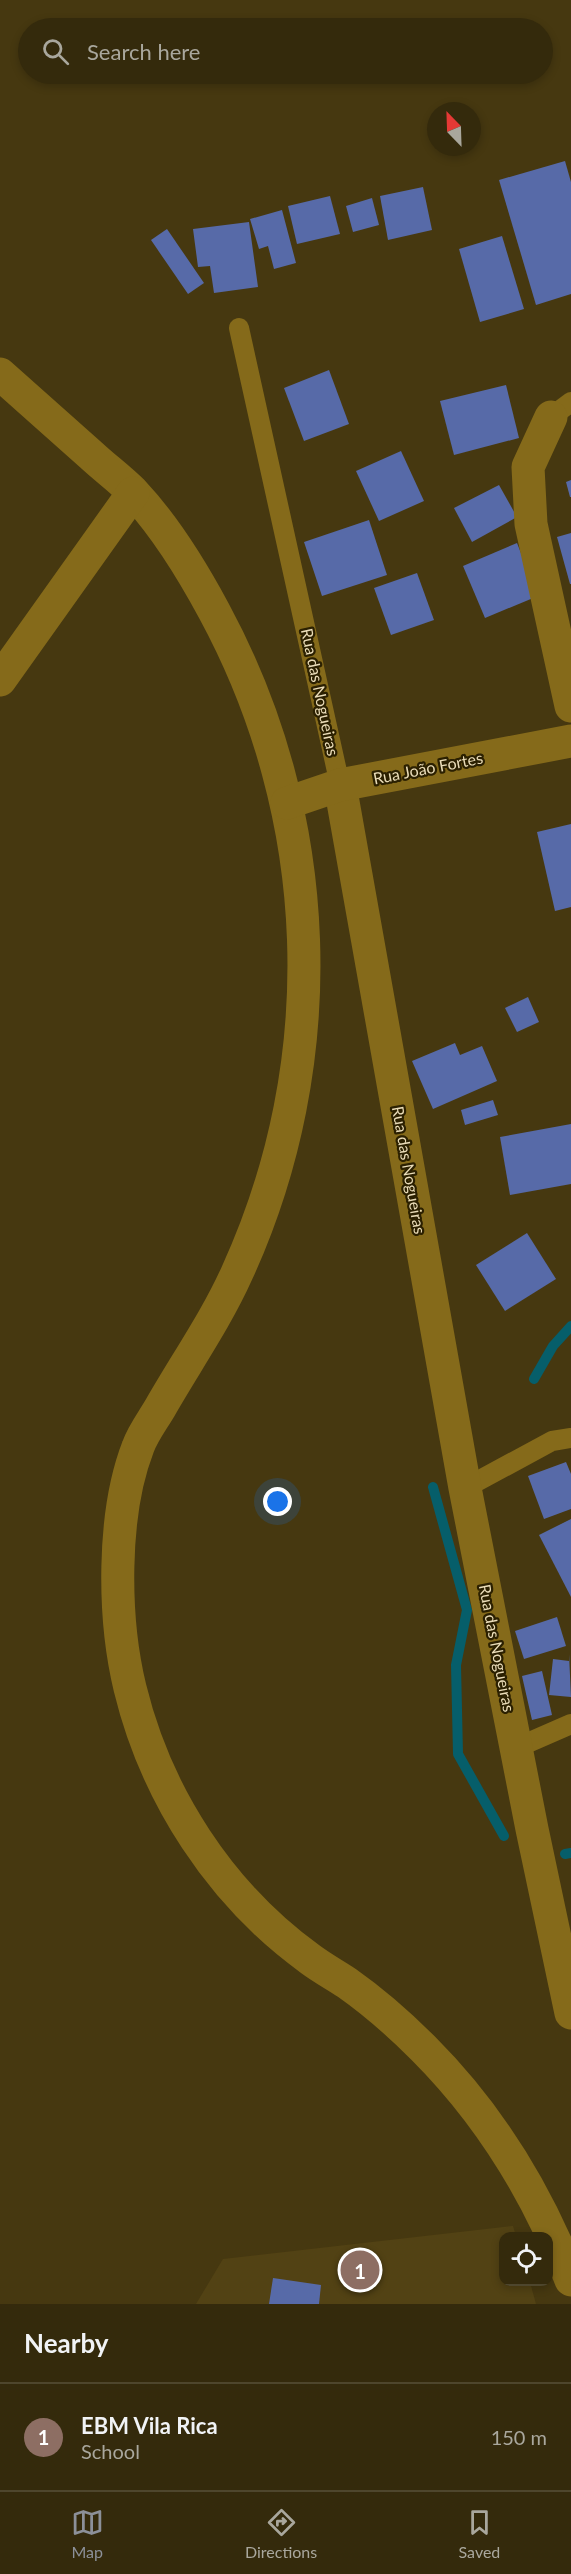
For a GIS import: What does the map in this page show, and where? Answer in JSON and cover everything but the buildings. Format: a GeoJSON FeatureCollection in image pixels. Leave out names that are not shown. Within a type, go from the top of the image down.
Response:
{"type":"FeatureCollection","features":[{"type":"Feature","properties":{"kind":"street"},"geometry":{"type":"LineString","coordinates":[[0,374],[133,493],[170,540],[202,590],[231,642],[255,697],[274,753],[287,803],[299,870],[304,953],[301,1049],[291,1108],[277,1167],[258,1224],[235,1279],[138,1446],[126,1492],[117,1588],[120,1635],[128,1683],[141,1729],[159,1773],[181,1816],[207,1857],[237,1894],[271,1928],[388,2015],[424,2048],[456,2084],[515,2163],[539,2206],[571,2280]]}},
{"type":"Feature","properties":{"kind":"street"},"geometry":{"type":"LineString","coordinates":[[561,409],[528,467],[531,524],[571,706]]}},
{"type":"Feature","properties":{"kind":"street"},"geometry":{"type":"LineString","coordinates":[[0,680],[133,493]]}},
{"type":"Feature","properties":{"kind":"street","name":"Rua João Fortes"},"geometry":{"type":"LineString","coordinates":[[287,803],[340,785],[571,741]]}},
{"type":"Feature","properties":{"kind":"street","name":"Rua das Nogueiras"},"geometry":{"type":"LineString","coordinates":[[340,785],[465,1488],[571,2013]]}},
{"type":"Feature","properties":{"kind":"lane","name":"Rua das Nogueiras"},"geometry":{"type":"LineString","coordinates":[[239,328],[278,496],[340,785]]}},
{"type":"Feature","properties":{"kind":"lane"},"geometry":{"type":"LineString","coordinates":[[465,1488],[552,1442],[571,1437]]}},
{"type":"Feature","properties":{"kind":"lane"},"geometry":{"type":"LineString","coordinates":[[516,1748],[571,1724]]}},
{"type":"Feature","properties":{"kind":"shaded area"},"geometry":{"type":"Polygon","coordinates":[[[513,2226],[515,2232],[499,2232],[499,2286],[531,2286],[536,2304],[196,2304],[223,2259],[513,2226]]]}},
{"type":"Feature","properties":{"kind":"waterway"},"geometry":{"type":"LineString","coordinates":[[534,1379],[553,1346],[571,1326]]}},
{"type":"Feature","properties":{"kind":"waterway"},"geometry":{"type":"LineString","coordinates":[[433,1487],[467,1610],[456,1665],[458,1754],[504,1836]]}},
{"type":"Feature","properties":{"kind":"waterway"},"geometry":{"type":"LineString","coordinates":[[565,1854],[571,1853]]}},
{"type":"Feature","properties":{"kind":"place","name":"EBM Vila Rica"},"geometry":{"type":"Point","coordinates":[360,2270]}}]}
